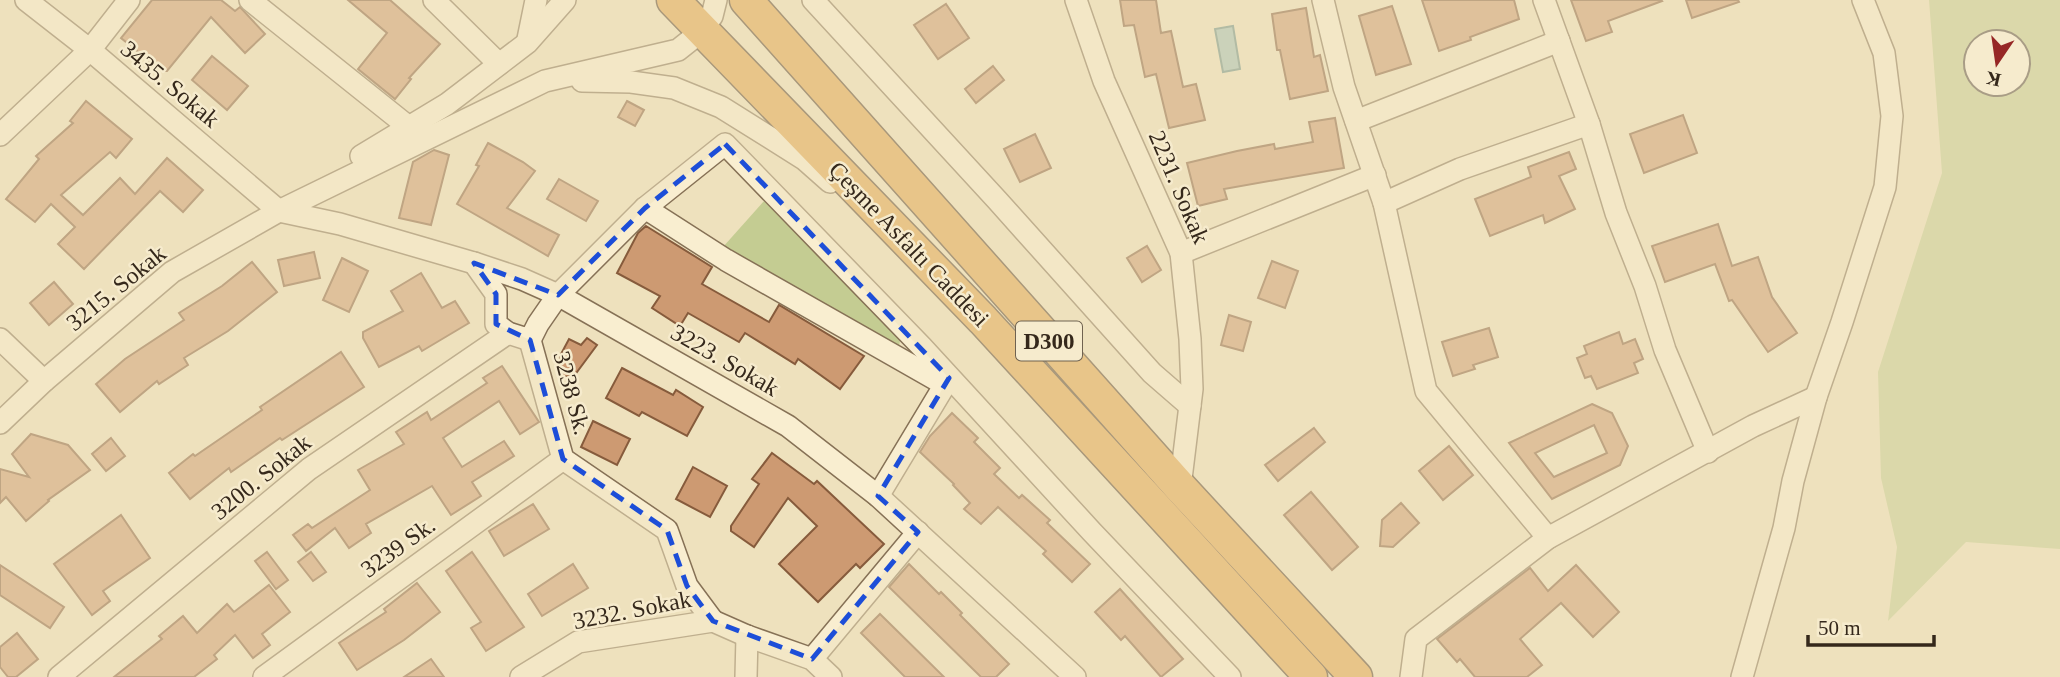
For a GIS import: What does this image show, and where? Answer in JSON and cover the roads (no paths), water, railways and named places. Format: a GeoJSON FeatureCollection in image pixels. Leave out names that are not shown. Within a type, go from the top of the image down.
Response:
{"type":"FeatureCollection","features":[{"type":"Feature","properties":{"kind":"highway","name":"Çeşme Asfaltı Caddesi"},"geometry":{"type":"LineString","coordinates":[[673,0],[983,320],[1311,677]]}},
{"type":"Feature","properties":{"kind":"highway","name":"Çeşme Asfaltı Caddesi"},"geometry":{"type":"LineString","coordinates":[[746,0],[1180,487],[1356,677]]}},
{"type":"Feature","properties":{"kind":"street","name":"3435. Sokak"},"geometry":{"type":"LineString","coordinates":[[26,0],[279,211]]}},
{"type":"Feature","properties":{"kind":"street"},"geometry":{"type":"LineString","coordinates":[[0,135],[90,51],[129,0]]}},
{"type":"Feature","properties":{"kind":"street"},"geometry":{"type":"LineString","coordinates":[[250,0],[410,128]]}},
{"type":"Feature","properties":{"kind":"street"},"geometry":{"type":"LineString","coordinates":[[434,0],[499,64]]}},
{"type":"Feature","properties":{"kind":"street"},"geometry":{"type":"LineString","coordinates":[[527,43],[536,0]]}},
{"type":"Feature","properties":{"kind":"street"},"geometry":{"type":"LineString","coordinates":[[279,211],[294,193],[410,128],[447,104],[527,43],[565,0]]}},
{"type":"Feature","properties":{"kind":"street"},"geometry":{"type":"LineString","coordinates":[[279,211],[545,81],[678,50],[702,31],[712,16],[716,0]]}},
{"type":"Feature","properties":{"kind":"street"},"geometry":{"type":"LineString","coordinates":[[813,0],[1152,373],[1190,406]]}},
{"type":"Feature","properties":{"kind":"street","name":"2231. Sokak"},"geometry":{"type":"LineString","coordinates":[[1076,0],[1104,81],[1181,253],[1192,389],[1180,487]]}},
{"type":"Feature","properties":{"kind":"street"},"geometry":{"type":"LineString","coordinates":[[1323,0],[1344,87],[1384,203],[1426,391],[1549,538]]}},
{"type":"Feature","properties":{"kind":"street"},"geometry":{"type":"LineString","coordinates":[[1544,0],[1665,349],[1708,452]]}},
{"type":"Feature","properties":{"kind":"street"},"geometry":{"type":"LineString","coordinates":[[1742,677],[1784,528],[1793,481],[1816,397],[1885,187],[1892,116],[1884,53],[1863,0]]}},
{"type":"Feature","properties":{"kind":"street"},"geometry":{"type":"LineString","coordinates":[[1356,121],[1559,41]]}},
{"type":"Feature","properties":{"kind":"street"},"geometry":{"type":"LineString","coordinates":[[545,81],[631,82],[674,88],[721,107],[804,159],[983,320]]}},
{"type":"Feature","properties":{"kind":"street"},"geometry":{"type":"LineString","coordinates":[[1384,203],[1460,169],[1589,124]]}},
{"type":"Feature","properties":{"kind":"street"},"geometry":{"type":"LineString","coordinates":[[474,263],[496,294],[496,324],[508,333],[530,340],[558,295],[645,208],[725,144],[922,347],[947,381],[1230,677]]}},
{"type":"Feature","properties":{"kind":"street"},"geometry":{"type":"LineString","coordinates":[[1181,253],[1375,175]]}},
{"type":"Feature","properties":{"kind":"street"},"geometry":{"type":"LineString","coordinates":[[645,208],[726,260],[947,381]]}},
{"type":"Feature","properties":{"kind":"street","name":"3223. Sokak"},"geometry":{"type":"LineString","coordinates":[[279,211],[340,225],[522,279],[558,295],[788,426],[877,496],[1074,677]]}},
{"type":"Feature","properties":{"kind":"street","name":"3215. Sokak"},"geometry":{"type":"LineString","coordinates":[[0,423],[173,272],[279,211]]}},
{"type":"Feature","properties":{"kind":"street","name":"3200. Sokak"},"geometry":{"type":"LineString","coordinates":[[59,677],[309,469],[508,333]]}},
{"type":"Feature","properties":{"kind":"street"},"geometry":{"type":"LineString","coordinates":[[0,339],[44,382]]}},
{"type":"Feature","properties":{"kind":"street","name":"3238 Sk."},"geometry":{"type":"LineString","coordinates":[[530,340],[563,459],[667,530],[687,586],[713,621]]}},
{"type":"Feature","properties":{"kind":"street"},"geometry":{"type":"LineString","coordinates":[[877,496],[947,381]]}},
{"type":"Feature","properties":{"kind":"street"},"geometry":{"type":"LineString","coordinates":[[1411,677],[1416,639],[1549,538],[1753,426],[1816,397]]}},
{"type":"Feature","properties":{"kind":"street","name":"3239 Sk."},"geometry":{"type":"LineString","coordinates":[[264,677],[563,459]]}},
{"type":"Feature","properties":{"kind":"street"},"geometry":{"type":"LineString","coordinates":[[812,659],[918,532]]}},
{"type":"Feature","properties":{"kind":"street","name":"3232. Sokak"},"geometry":{"type":"LineString","coordinates":[[521,677],[578,642],[713,621],[812,659],[831,677]]}},
{"type":"Feature","properties":{"kind":"street"},"geometry":{"type":"LineString","coordinates":[[746,677],[747,636]]}},
{"type":"Feature","properties":{"kind":"water"},"geometry":{"type":"Polygon","coordinates":[[[1233,26],[1240,69],[1223,72],[1215,29],[1233,26]]]}}]}
